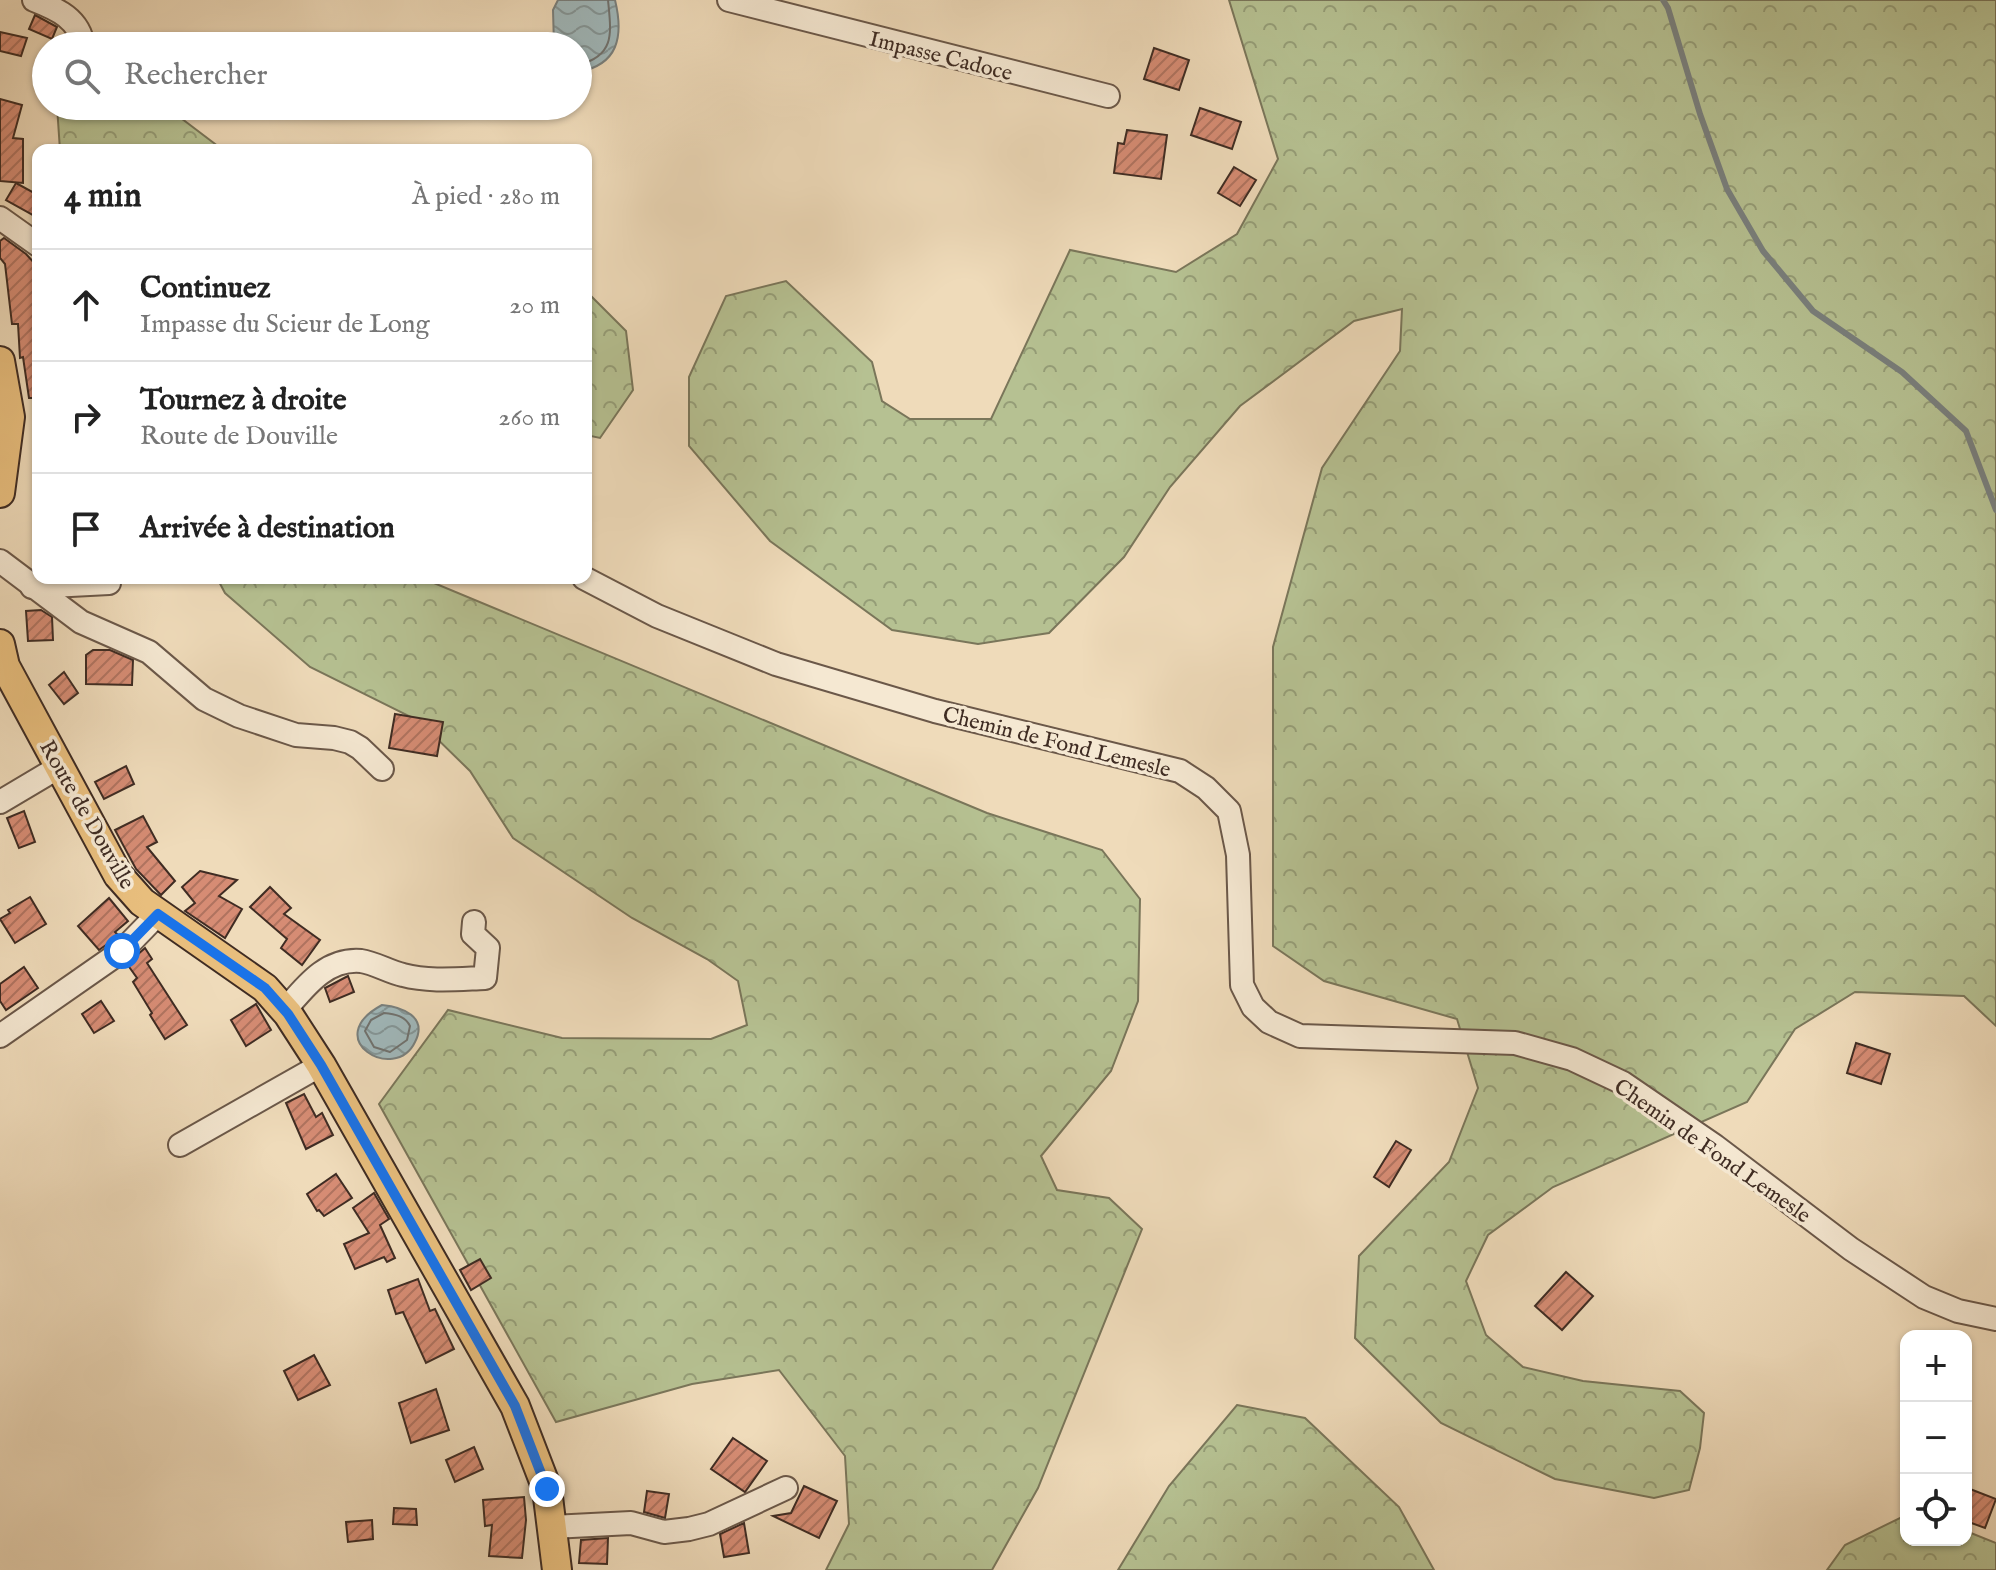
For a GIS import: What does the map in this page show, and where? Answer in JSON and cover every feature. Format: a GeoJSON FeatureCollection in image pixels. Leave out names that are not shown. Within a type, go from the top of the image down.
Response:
{"type":"FeatureCollection","features":[{"type":"Feature","properties":{"kind":"main road"},"geometry":{"type":"LineString","coordinates":[[0,493],[10,417],[1,371]]}},
{"type":"Feature","properties":{"kind":"main road","name":"Route de Douville"},"geometry":{"type":"LineString","coordinates":[[0,644],[5,666],[118,875],[142,902],[265,988],[285,1010],[321,1065],[515,1406],[547,1489],[557,1570]]}},
{"type":"Feature","properties":{"kind":"street"},"geometry":{"type":"LineString","coordinates":[[34,0],[59,10],[81,32]]}},
{"type":"Feature","properties":{"kind":"street","name":"Impasse Cadoce"},"geometry":{"type":"LineString","coordinates":[[729,0],[1108,96]]}},
{"type":"Feature","properties":{"kind":"street"},"geometry":{"type":"LineString","coordinates":[[0,218],[32,241]]}},
{"type":"Feature","properties":{"kind":"street"},"geometry":{"type":"LineString","coordinates":[[0,561],[81,622],[149,652],[204,699],[239,716],[296,735],[350,742],[382,769]]}},
{"type":"Feature","properties":{"kind":"street","name":"Chemin de Fond Lemesle"},"geometry":{"type":"LineString","coordinates":[[592,582],[657,616],[776,664],[935,711],[1180,771],[1206,788],[1229,811],[1238,855],[1242,985],[1253,1007],[1269,1022],[1300,1036],[1515,1043],[1572,1059],[1636,1092],[1715,1146],[1851,1249],[1924,1297],[1958,1311],[1996,1319]]}},
{"type":"Feature","properties":{"kind":"street"},"geometry":{"type":"LineString","coordinates":[[32,587],[90,584]]}},
{"type":"Feature","properties":{"kind":"street"},"geometry":{"type":"LineString","coordinates":[[0,802],[59,767]]}},
{"type":"Feature","properties":{"kind":"street"},"geometry":{"type":"LineString","coordinates":[[0,1036],[122,951],[158,914]]}},
{"type":"Feature","properties":{"kind":"street"},"geometry":{"type":"LineString","coordinates":[[285,1010],[318,973],[342,963],[361,961],[405,976],[485,978],[488,948],[473,934],[474,922]]}},
{"type":"Feature","properties":{"kind":"street"},"geometry":{"type":"LineString","coordinates":[[180,1145],[321,1065]]}},
{"type":"Feature","properties":{"kind":"street"},"geometry":{"type":"LineString","coordinates":[[552,1527],[631,1523],[664,1532],[689,1529],[709,1524],[786,1488]]}},
{"type":"Feature","properties":{"kind":"green space"},"geometry":{"type":"Polygon","coordinates":[[[1229,0],[1996,0],[1996,1026],[1964,996],[1855,992],[1795,1029],[1747,1102],[1553,1187],[1488,1235],[1466,1281],[1486,1335],[1523,1367],[1583,1381],[1680,1391],[1704,1413],[1700,1448],[1689,1490],[1654,1498],[1555,1479],[1441,1423],[1355,1338],[1359,1256],[1449,1162],[1478,1088],[1457,1019],[1324,981],[1273,946],[1273,647],[1322,468],[1400,351],[1402,309],[1354,321],[1240,406],[1170,487],[1124,557],[1049,633],[978,644],[892,630],[770,541],[689,446],[689,377],[726,296],[786,281],[872,362],[882,401],[910,419],[991,419],[1070,250],[1176,272],[1237,234],[1278,159],[1229,0]]]}},
{"type":"Feature","properties":{"kind":"green space"},"geometry":{"type":"Polygon","coordinates":[[[58,120],[183,120],[215,144],[60,144],[58,120]]]}},
{"type":"Feature","properties":{"kind":"green space"},"geometry":{"type":"Polygon","coordinates":[[[592,297],[626,331],[633,390],[600,438],[592,436],[592,297]]]}},
{"type":"Feature","properties":{"kind":"green space"},"geometry":{"type":"Polygon","coordinates":[[[220,584],[436,584],[987,813],[1102,850],[1140,899],[1138,1001],[1111,1071],[1041,1156],[1057,1190],[1109,1198],[1142,1229],[1038,1488],[992,1570],[826,1570],[849,1524],[845,1456],[779,1370],[692,1384],[556,1422],[379,1104],[448,1010],[562,1038],[711,1039],[747,1025],[738,981],[707,959],[632,918],[513,838],[470,771],[419,721],[310,667],[225,593],[220,584]]]}},
{"type":"Feature","properties":{"kind":"green space"},"geometry":{"type":"Polygon","coordinates":[[[1237,1405],[1305,1418],[1399,1507],[1434,1570],[1118,1570],[1169,1486],[1237,1405]]]}},
{"type":"Feature","properties":{"kind":"green space"},"geometry":{"type":"Polygon","coordinates":[[[1900,1518],[1900,1546],[1972,1546],[1972,1533],[1996,1543],[1996,1570],[1827,1570],[1845,1545],[1900,1518]]]}},
{"type":"Feature","properties":{"kind":"water"},"geometry":{"type":"Polygon","coordinates":[[[558,0],[615,0],[619,26],[610,56],[592,68],[592,32],[554,32],[553,10],[558,0]]]}},
{"type":"Feature","properties":{"kind":"water"},"geometry":{"type":"Polygon","coordinates":[[[382,1005],[405,1011],[416,1020],[418,1026],[415,1042],[405,1054],[393,1059],[379,1058],[359,1043],[358,1031],[365,1018],[382,1005]]]}},
{"type":"Feature","properties":{"kind":"building"},"geometry":{"type":"Polygon","coordinates":[[[35,15],[57,27],[55,32],[29,29],[35,15]]]}},
{"type":"Feature","properties":{"kind":"building"},"geometry":{"type":"Polygon","coordinates":[[[0,32],[27,38],[21,56],[0,51],[0,32]]]}},
{"type":"Feature","properties":{"kind":"building"},"geometry":{"type":"Polygon","coordinates":[[[1154,48],[1189,60],[1179,90],[1144,79],[1154,48]]]}},
{"type":"Feature","properties":{"kind":"building"},"geometry":{"type":"Polygon","coordinates":[[[0,99],[22,105],[13,138],[23,139],[23,183],[0,181],[0,99]]]}},
{"type":"Feature","properties":{"kind":"building"},"geometry":{"type":"Polygon","coordinates":[[[1200,108],[1241,122],[1232,149],[1191,135],[1200,108]]]}},
{"type":"Feature","properties":{"kind":"building"},"geometry":{"type":"Polygon","coordinates":[[[1127,130],[1167,135],[1161,179],[1114,173],[1118,143],[1124,144],[1127,130]]]}},
{"type":"Feature","properties":{"kind":"building"},"geometry":{"type":"Polygon","coordinates":[[[1234,167],[1256,180],[1240,206],[1218,193],[1234,167]]]}},
{"type":"Feature","properties":{"kind":"building"},"geometry":{"type":"Polygon","coordinates":[[[16,183],[32,192],[32,214],[6,200],[16,183]]]}},
{"type":"Feature","properties":{"kind":"building"},"geometry":{"type":"Polygon","coordinates":[[[4,238],[32,260],[32,398],[29,398],[23,357],[20,358],[18,324],[12,324],[5,264],[0,258],[0,241],[4,238]]]}},
{"type":"Feature","properties":{"kind":"building"},"geometry":{"type":"Polygon","coordinates":[[[41,610],[52,617],[53,640],[28,641],[26,611],[41,610]]]}},
{"type":"Feature","properties":{"kind":"building"},"geometry":{"type":"Polygon","coordinates":[[[93,650],[110,650],[133,660],[132,685],[86,684],[86,655],[93,650]]]}},
{"type":"Feature","properties":{"kind":"building"},"geometry":{"type":"Polygon","coordinates":[[[64,672],[78,693],[64,704],[49,685],[64,672]]]}},
{"type":"Feature","properties":{"kind":"building"},"geometry":{"type":"Polygon","coordinates":[[[395,714],[443,722],[437,756],[389,748],[395,714]]]}},
{"type":"Feature","properties":{"kind":"building"},"geometry":{"type":"Polygon","coordinates":[[[126,766],[134,784],[104,799],[95,782],[126,766]]]}},
{"type":"Feature","properties":{"kind":"building"},"geometry":{"type":"Polygon","coordinates":[[[24,811],[35,842],[19,848],[7,818],[24,811]]]}},
{"type":"Feature","properties":{"kind":"building"},"geometry":{"type":"Polygon","coordinates":[[[143,816],[157,842],[147,847],[175,881],[161,895],[136,869],[115,830],[143,816]]]}},
{"type":"Feature","properties":{"kind":"building"},"geometry":{"type":"Polygon","coordinates":[[[200,871],[237,880],[219,896],[242,909],[225,938],[185,911],[195,903],[182,887],[200,871]]]}},
{"type":"Feature","properties":{"kind":"building"},"geometry":{"type":"Polygon","coordinates":[[[270,887],[291,908],[284,914],[320,940],[302,965],[281,948],[287,939],[250,907],[270,887]]]}},
{"type":"Feature","properties":{"kind":"building"},"geometry":{"type":"Polygon","coordinates":[[[30,897],[46,924],[15,943],[0,919],[10,913],[8,910],[30,897]]]}},
{"type":"Feature","properties":{"kind":"building"},"geometry":{"type":"Polygon","coordinates":[[[109,898],[128,921],[115,932],[118,935],[113,940],[99,950],[78,926],[109,898]]]}},
{"type":"Feature","properties":{"kind":"building"},"geometry":{"type":"Polygon","coordinates":[[[145,948],[152,959],[147,963],[187,1025],[165,1039],[133,982],[137,978],[127,964],[145,948]]]}},
{"type":"Feature","properties":{"kind":"building"},"geometry":{"type":"Polygon","coordinates":[[[24,967],[38,988],[6,1010],[0,1001],[0,984],[24,967]]]}},
{"type":"Feature","properties":{"kind":"building"},"geometry":{"type":"Polygon","coordinates":[[[348,976],[354,992],[330,1002],[325,988],[348,976]]]}},
{"type":"Feature","properties":{"kind":"building"},"geometry":{"type":"Polygon","coordinates":[[[101,1001],[114,1021],[94,1033],[82,1014],[101,1001]]]}},
{"type":"Feature","properties":{"kind":"building"},"geometry":{"type":"Polygon","coordinates":[[[256,1004],[271,1030],[246,1046],[231,1020],[256,1004]]]}},
{"type":"Feature","properties":{"kind":"building"},"geometry":{"type":"Polygon","coordinates":[[[1856,1043],[1890,1054],[1881,1084],[1847,1073],[1856,1043]]]}},
{"type":"Feature","properties":{"kind":"building"},"geometry":{"type":"Polygon","coordinates":[[[304,1094],[316,1117],[322,1113],[333,1135],[306,1149],[286,1103],[304,1094]]]}},
{"type":"Feature","properties":{"kind":"building"},"geometry":{"type":"Polygon","coordinates":[[[1396,1141],[1411,1150],[1389,1187],[1374,1177],[1396,1141]]]}},
{"type":"Feature","properties":{"kind":"building"},"geometry":{"type":"Polygon","coordinates":[[[336,1174],[352,1198],[324,1216],[317,1211],[307,1194],[336,1174]]]}},
{"type":"Feature","properties":{"kind":"building"},"geometry":{"type":"Polygon","coordinates":[[[374,1193],[389,1219],[380,1225],[395,1258],[387,1262],[384,1257],[355,1269],[344,1244],[369,1233],[353,1208],[374,1193]]]}},
{"type":"Feature","properties":{"kind":"building"},"geometry":{"type":"Polygon","coordinates":[[[480,1259],[491,1278],[471,1290],[460,1270],[480,1259]]]}},
{"type":"Feature","properties":{"kind":"building"},"geometry":{"type":"Polygon","coordinates":[[[1566,1272],[1593,1296],[1562,1330],[1535,1306],[1566,1272]]]}},
{"type":"Feature","properties":{"kind":"building"},"geometry":{"type":"Polygon","coordinates":[[[418,1279],[430,1311],[435,1309],[454,1349],[426,1363],[403,1312],[396,1314],[388,1290],[418,1279]]]}},
{"type":"Feature","properties":{"kind":"building"},"geometry":{"type":"Polygon","coordinates":[[[314,1355],[330,1385],[298,1400],[284,1371],[314,1355]]]}},
{"type":"Feature","properties":{"kind":"building"},"geometry":{"type":"Polygon","coordinates":[[[436,1389],[449,1430],[411,1443],[399,1403],[436,1389]]]}},
{"type":"Feature","properties":{"kind":"building"},"geometry":{"type":"Polygon","coordinates":[[[733,1438],[767,1461],[745,1492],[711,1469],[733,1438]]]}},
{"type":"Feature","properties":{"kind":"building"},"geometry":{"type":"Polygon","coordinates":[[[474,1447],[483,1469],[455,1482],[446,1460],[474,1447]]]}},
{"type":"Feature","properties":{"kind":"building"},"geometry":{"type":"Polygon","coordinates":[[[804,1486],[837,1501],[819,1538],[773,1516],[791,1513],[804,1486]]]}},
{"type":"Feature","properties":{"kind":"building"},"geometry":{"type":"Polygon","coordinates":[[[1972,1490],[1996,1499],[1985,1528],[1972,1523],[1972,1490]]]}},
{"type":"Feature","properties":{"kind":"building"},"geometry":{"type":"Polygon","coordinates":[[[647,1491],[669,1494],[665,1518],[644,1512],[647,1491]]]}},
{"type":"Feature","properties":{"kind":"building"},"geometry":{"type":"Polygon","coordinates":[[[524,1497],[526,1520],[522,1558],[489,1556],[492,1525],[485,1526],[483,1500],[524,1497]]]}},
{"type":"Feature","properties":{"kind":"building"},"geometry":{"type":"Polygon","coordinates":[[[394,1508],[416,1509],[417,1525],[393,1524],[394,1508]]]}},
{"type":"Feature","properties":{"kind":"building"},"geometry":{"type":"Polygon","coordinates":[[[372,1520],[373,1539],[348,1542],[346,1522],[372,1520]]]}},
{"type":"Feature","properties":{"kind":"building"},"geometry":{"type":"Polygon","coordinates":[[[744,1523],[749,1553],[724,1557],[720,1534],[744,1523]]]}},
{"type":"Feature","properties":{"kind":"building"},"geometry":{"type":"Polygon","coordinates":[[[608,1538],[607,1564],[579,1563],[581,1540],[608,1538]]]}},
{"type":"Feature","properties":{"kind":"waterway"},"geometry":{"type":"LineString","coordinates":[[1663,0],[1727,189],[1763,251],[1813,311],[1902,372],[1966,431],[1996,510]]}},
{"type":"Feature","properties":{"kind":"route"},"geometry":{"type":"LineString","coordinates":[[122,951],[158,914],[265,988],[288,1014],[321,1065],[515,1406],[547,1489]]}}]}
